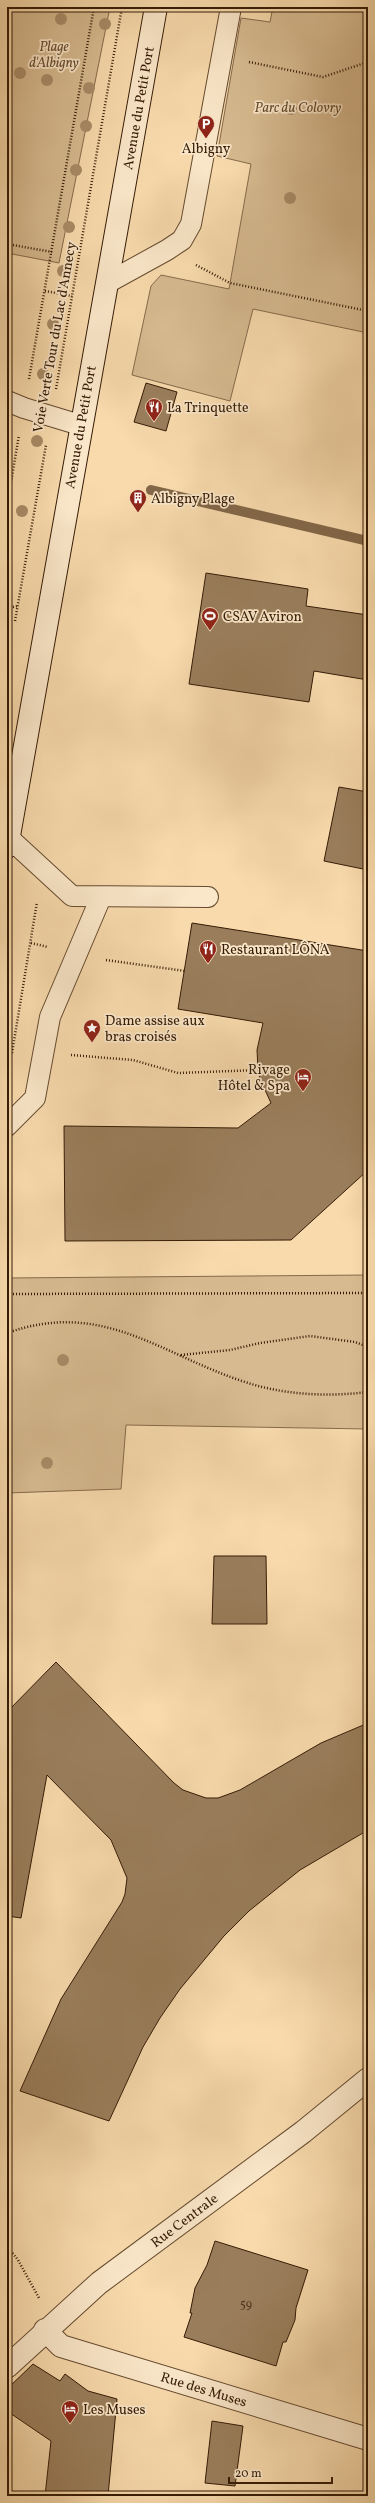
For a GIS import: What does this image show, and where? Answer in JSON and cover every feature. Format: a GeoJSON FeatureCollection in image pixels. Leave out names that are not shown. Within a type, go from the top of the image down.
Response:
{"type":"FeatureCollection","features":[{"type":"Feature","properties":{"kind":"main road","name":"Avenue du Petit Port"},"geometry":{"type":"LineString","coordinates":[[8,842],[80,425],[156,7]]}},
{"type":"Feature","properties":{"kind":"main road","name":"Rue Centrale"},"geometry":{"type":"LineString","coordinates":[[7,2367],[50,2326],[99,2283],[302,2132],[368,2080]]}},
{"type":"Feature","properties":{"kind":"main road","name":"Rue des Muses"},"geometry":{"type":"LineString","coordinates":[[50,2326],[61,2346],[368,2439]]}},
{"type":"Feature","properties":{"kind":"lane"},"geometry":{"type":"LineString","coordinates":[[106,283],[168,250],[182,240],[191,224],[231,7]]}},
{"type":"Feature","properties":{"kind":"lane"},"geometry":{"type":"LineString","coordinates":[[7,401],[80,425]]}},
{"type":"Feature","properties":{"kind":"lane"},"geometry":{"type":"LineString","coordinates":[[8,842],[72,896],[208,897]]}},
{"type":"Feature","properties":{"kind":"lane"},"geometry":{"type":"LineString","coordinates":[[7,1126],[35,1098],[53,1010],[101,896]]}},
{"type":"Feature","properties":{"kind":"path"},"geometry":{"type":"LineString","coordinates":[[7,244],[52,252],[94,7]]}},
{"type":"Feature","properties":{"kind":"path","name":"Voie Verte Tour du Lac d'Annecy"},"geometry":{"type":"LineString","coordinates":[[14,627],[122,7]]}},
{"type":"Feature","properties":{"kind":"path"},"geometry":{"type":"LineString","coordinates":[[222,57],[323,77],[368,62]]}},
{"type":"Feature","properties":{"kind":"path"},"geometry":{"type":"LineString","coordinates":[[168,250],[230,283],[368,311]]}},
{"type":"Feature","properties":{"kind":"path"},"geometry":{"type":"LineString","coordinates":[[12,1057],[38,894],[45,872]]}},
{"type":"Feature","properties":{"kind":"path"},"geometry":{"type":"LineString","coordinates":[[13,1050],[132,1060],[178,1073],[258,1070]]}},
{"type":"Feature","properties":{"kind":"path"},"geometry":{"type":"LineString","coordinates":[[7,1294],[368,1293]]}},
{"type":"Feature","properties":{"kind":"path"},"geometry":{"type":"LineString","coordinates":[[7,1333],[34,1324],[55,1322],[94,1323],[181,1355],[225,1375],[272,1389],[321,1394],[368,1392]]}},
{"type":"Feature","properties":{"kind":"path"},"geometry":{"type":"LineString","coordinates":[[181,1355],[230,1350],[260,1343],[310,1336],[355,1342],[368,1347]]}},
{"type":"Feature","properties":{"kind":"path"},"geometry":{"type":"LineString","coordinates":[[7,2246],[18,2260],[50,2326]]}},
{"type":"Feature","properties":{"kind":"green space","name":"Plage d'Albigny"},"geometry":{"type":"Polygon","coordinates":[[[7,7],[110,7],[59,263],[7,253],[7,7]]]}},
{"type":"Feature","properties":{"kind":"green space","name":"Parc du Colovry"},"geometry":{"type":"Polygon","coordinates":[[[273,7],[368,7],[368,333],[253,309],[230,401],[132,375],[151,286],[161,275],[229,289],[251,164],[217,156],[241,18],[270,22],[273,7]]]}},
{"type":"Feature","properties":{"kind":"green space"},"geometry":{"type":"Polygon","coordinates":[[[368,1275],[368,1429],[126,1425],[121,1489],[7,1493],[7,1278],[368,1275]]]}},
{"type":"Feature","properties":{"kind":"building"},"geometry":{"type":"Polygon","coordinates":[[[146,383],[177,392],[166,431],[134,422],[146,383]]]}},
{"type":"Feature","properties":{"kind":"building"},"geometry":{"type":"Polygon","coordinates":[[[206,573],[308,589],[306,606],[368,615],[368,680],[314,671],[309,702],[189,684],[206,573]]]}},
{"type":"Feature","properties":{"kind":"building"},"geometry":{"type":"Polygon","coordinates":[[[339,787],[368,792],[368,870],[324,861],[339,787]]]}},
{"type":"Feature","properties":{"kind":"building"},"geometry":{"type":"Polygon","coordinates":[[[192,923],[368,951],[368,1170],[291,1240],[65,1241],[64,1126],[238,1128],[271,1103],[260,1079],[258,1070],[257,1050],[263,1023],[178,1009],[192,923]]]}},
{"type":"Feature","properties":{"kind":"building"},"geometry":{"type":"Polygon","coordinates":[[[214,1556],[266,1556],[267,1624],[212,1624],[214,1556]]]}},
{"type":"Feature","properties":{"kind":"building"},"geometry":{"type":"Polygon","coordinates":[[[56,1662],[174,1783],[183,1790],[206,1798],[218,1798],[240,1790],[321,1743],[368,1723],[368,1830],[300,1870],[249,1911],[224,1936],[180,1989],[160,2018],[143,2047],[109,2121],[20,2091],[61,1999],[122,1902],[125,1894],[127,1878],[111,1840],[47,1775],[21,1918],[7,1916],[7,1712],[56,1662]]]}},
{"type":"Feature","properties":{"kind":"building"},"geometry":{"type":"Polygon","coordinates":[[[215,2241],[308,2270],[296,2308],[295,2320],[286,2342],[283,2342],[276,2366],[184,2337],[192,2313],[190,2313],[195,2288],[207,2265],[215,2241]]]}},
{"type":"Feature","properties":{"kind":"building","name":"Les Muses"},"geometry":{"type":"Polygon","coordinates":[[[33,2364],[60,2381],[65,2374],[88,2391],[117,2399],[108,2496],[45,2496],[51,2441],[7,2411],[7,2389],[33,2364]]]}},
{"type":"Feature","properties":{"kind":"building"},"geometry":{"type":"Polygon","coordinates":[[[212,2421],[243,2426],[235,2486],[205,2483],[212,2421]]]}},
{"type":"Feature","properties":{"kind":"waterway"},"geometry":{"type":"LineString","coordinates":[[151,490],[368,541]]}},
{"type":"Feature","properties":{"kind":"place","name":"Albigny"},"geometry":{"type":"Point","coordinates":[206,139]}},
{"type":"Feature","properties":{"kind":"place","name":"La Trinquette"},"geometry":{"type":"Point","coordinates":[154,422]}},
{"type":"Feature","properties":{"kind":"place","name":"Albigny Plage"},"geometry":{"type":"Point","coordinates":[138,513]}},
{"type":"Feature","properties":{"kind":"place","name":"CSAV Aviron"},"geometry":{"type":"Point","coordinates":[210,631]}},
{"type":"Feature","properties":{"kind":"place","name":"Restaurant LÔNA"},"geometry":{"type":"Point","coordinates":[208,964]}},
{"type":"Feature","properties":{"kind":"place","name":"Dame assise aux bras croisés"},"geometry":{"type":"Point","coordinates":[92,1043]}},
{"type":"Feature","properties":{"kind":"place","name":"Rivage Hôtel & Spa"},"geometry":{"type":"Point","coordinates":[303,1092]}},
{"type":"Feature","properties":{"kind":"place","name":"Les Muses"},"geometry":{"type":"Point","coordinates":[70,2424]}}]}
